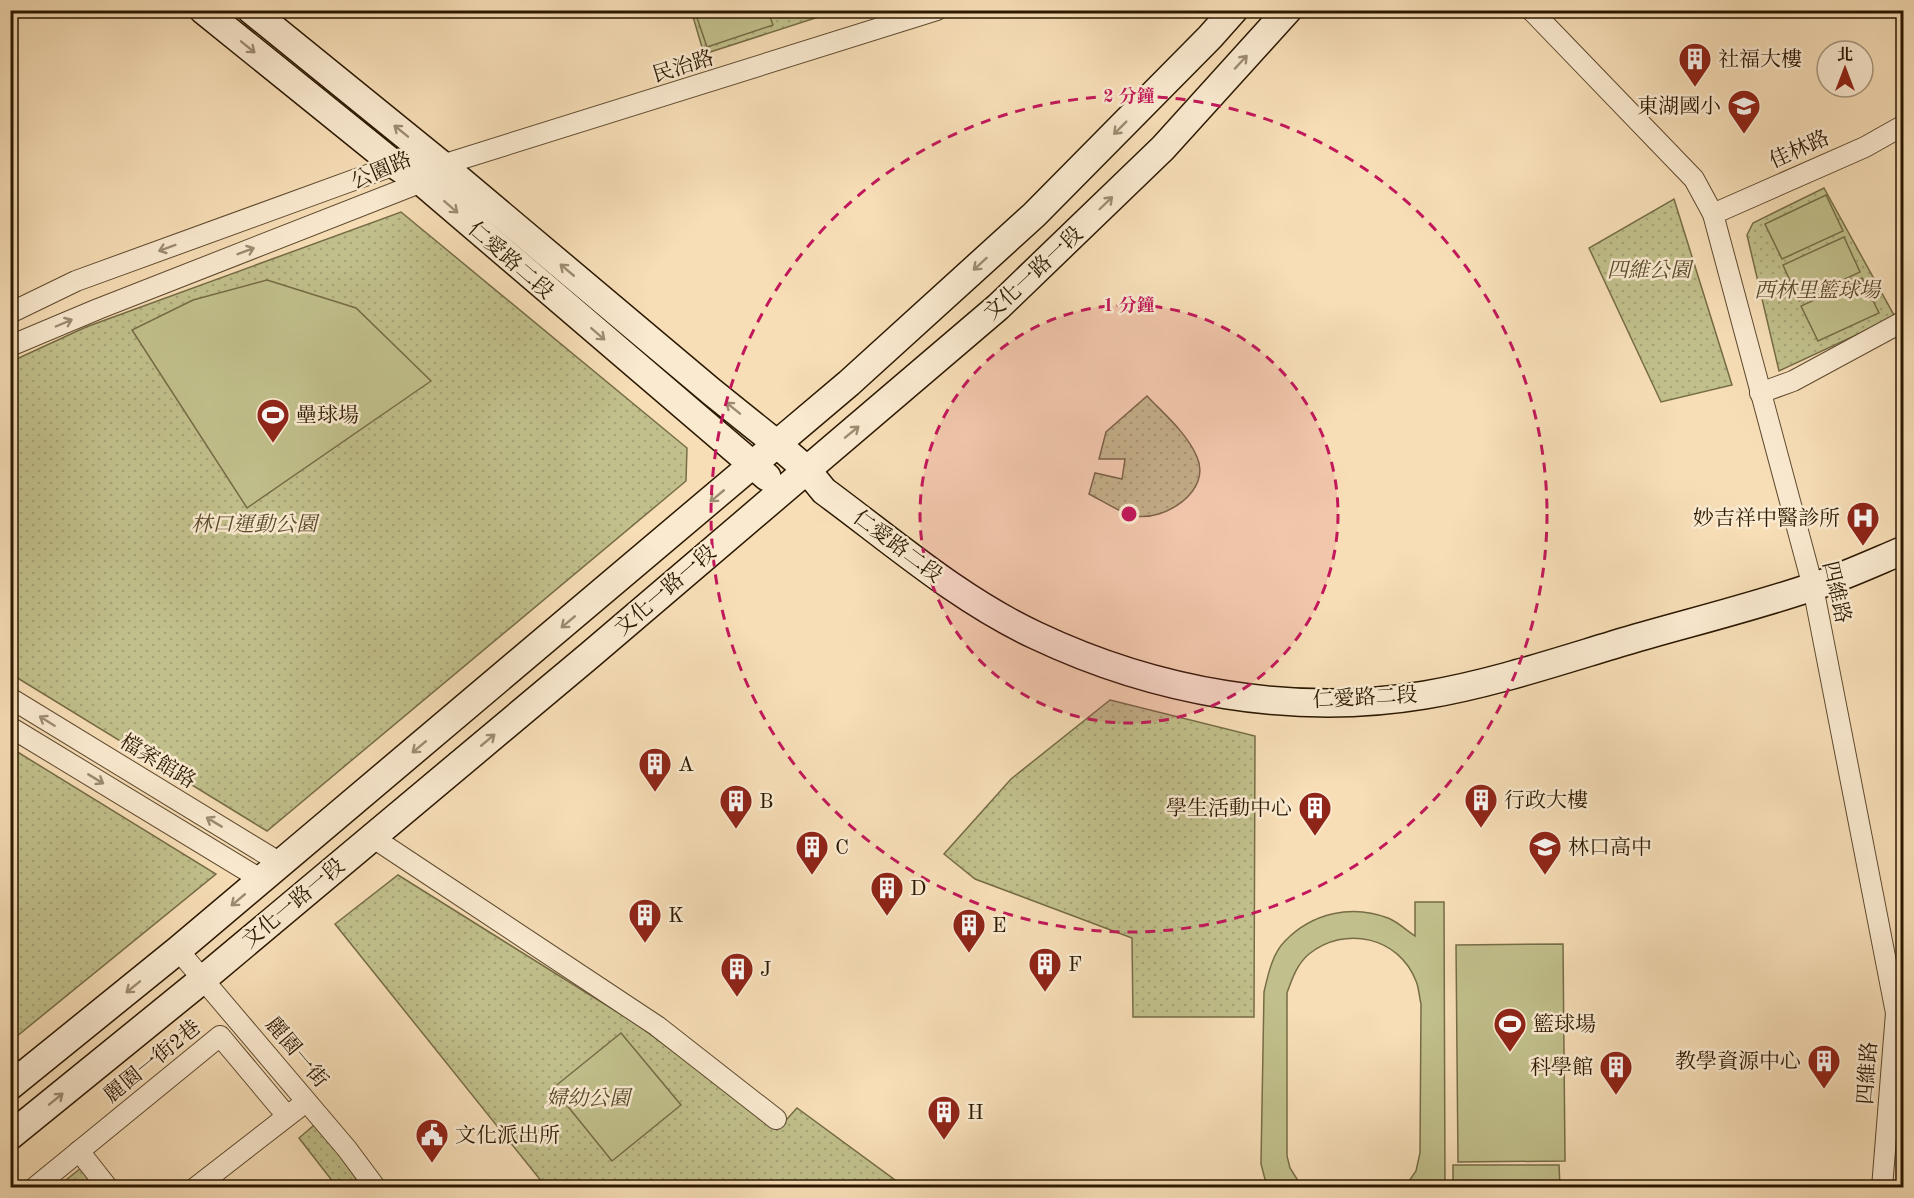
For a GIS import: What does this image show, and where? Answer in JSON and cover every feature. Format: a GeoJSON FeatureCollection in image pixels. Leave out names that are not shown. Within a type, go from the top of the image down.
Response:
{"type":"FeatureCollection","features":[{"type":"Feature","properties":{"kind":"main road","name":"仁愛路二段"},"geometry":{"type":"LineString","coordinates":[[203,10],[395,165],[422,182],[752,466],[783,489]]}},
{"type":"Feature","properties":{"kind":"main road","name":"仁愛路二段"},"geometry":{"type":"LineString","coordinates":[[252,10],[778,445],[806,469],[824,490],[967,597],[1032,634],[1083,656],[1138,675],[1229,696],[1339,703],[1425,695],[1498,678],[1813,587],[1904,550]]}},
{"type":"Feature","properties":{"kind":"main road","name":"文化一路一段"},"geometry":{"type":"LineString","coordinates":[[10,1086],[272,872],[849,383],[1034,215],[1234,10]]}},
{"type":"Feature","properties":{"kind":"main road","name":"文化一路一段"},"geometry":{"type":"LineString","coordinates":[[10,1136],[202,980],[590,655],[1006,299],[1163,148],[1288,10]]}},
{"type":"Feature","properties":{"kind":"main road"},"geometry":{"type":"LineString","coordinates":[[783,489],[824,490]]}},
{"type":"Feature","properties":{"kind":"street","name":"民治路"},"geometry":{"type":"LineString","coordinates":[[442,165],[937,10]]}},
{"type":"Feature","properties":{"kind":"street","name":"四維路"},"geometry":{"type":"LineString","coordinates":[[1531,10],[1694,179],[1713,214],[1813,587],[1896,1013],[1882,1188]]}},
{"type":"Feature","properties":{"kind":"street","name":"佳林路"},"geometry":{"type":"LineString","coordinates":[[1713,214],[1865,147],[1904,125]]}},
{"type":"Feature","properties":{"kind":"street","name":"公園路"},"geometry":{"type":"LineString","coordinates":[[10,313],[76,282],[395,165],[442,165]]}},
{"type":"Feature","properties":{"kind":"street","name":"公園路"},"geometry":{"type":"LineString","coordinates":[[10,346],[92,311],[422,182],[442,165]]}},
{"type":"Feature","properties":{"kind":"street"},"geometry":{"type":"LineString","coordinates":[[315,195],[326,219]]}},
{"type":"Feature","properties":{"kind":"street"},"geometry":{"type":"LineString","coordinates":[[76,282],[92,311]]}},
{"type":"Feature","properties":{"kind":"street"},"geometry":{"type":"LineString","coordinates":[[1760,393],[1793,381],[1904,321]]}},
{"type":"Feature","properties":{"kind":"street","name":"檔案館路"},"geometry":{"type":"LineString","coordinates":[[10,698],[272,872]]}},
{"type":"Feature","properties":{"kind":"street"},"geometry":{"type":"LineString","coordinates":[[10,727],[272,872]]}},
{"type":"Feature","properties":{"kind":"street"},"geometry":{"type":"LineString","coordinates":[[372,837],[657,1026],[776,1119]]}},
{"type":"Feature","properties":{"kind":"street","name":"麗園一街"},"geometry":{"type":"LineString","coordinates":[[178,950],[347,1149],[376,1188]]}},
{"type":"Feature","properties":{"kind":"street","name":"麗園一街2巷"},"geometry":{"type":"LineString","coordinates":[[34,1188],[220,1036],[287,1116]]}},
{"type":"Feature","properties":{"kind":"street"},"geometry":{"type":"LineString","coordinates":[[200,1186],[307,1101]]}},
{"type":"Feature","properties":{"kind":"street"},"geometry":{"type":"LineString","coordinates":[[79,1151],[108,1188]]}},
{"type":"Feature","properties":{"kind":"green space"},"geometry":{"type":"Polygon","coordinates":[[[691,10],[837,11],[704,54],[691,10]]]}},
{"type":"Feature","properties":{"kind":"green space"},"geometry":{"type":"Polygon","coordinates":[[[711,10],[768,11],[773,25],[707,47],[696,15],[711,10]]]}},
{"type":"Feature","properties":{"kind":"green space","name":"西林里籃球場"},"geometry":{"type":"Polygon","coordinates":[[[1824,188],[1895,317],[1779,371],[1747,235],[1753,223],[1824,188]]]}},
{"type":"Feature","properties":{"kind":"green space"},"geometry":{"type":"Polygon","coordinates":[[[1826,195],[1843,231],[1782,259],[1765,224],[1826,195]]]}},
{"type":"Feature","properties":{"kind":"green space","name":"四維公園"},"geometry":{"type":"Polygon","coordinates":[[[1674,199],[1732,385],[1661,402],[1589,248],[1674,199]]]}},
{"type":"Feature","properties":{"kind":"green space","name":"林口運動公園"},"geometry":{"type":"Polygon","coordinates":[[[401,212],[687,448],[686,481],[267,831],[11,674],[10,362],[86,327],[401,212]]]}},
{"type":"Feature","properties":{"kind":"green space"},"geometry":{"type":"Polygon","coordinates":[[[1844,237],[1860,272],[1799,301],[1783,265],[1844,237]]]}},
{"type":"Feature","properties":{"kind":"green space"},"geometry":{"type":"Polygon","coordinates":[[[1862,278],[1879,313],[1818,341],[1801,306],[1862,278]]]}},
{"type":"Feature","properties":{"kind":"green space","name":"壘球場"},"geometry":{"type":"Polygon","coordinates":[[[267,280],[356,308],[431,381],[247,508],[132,330],[193,300],[267,280]]]}},
{"type":"Feature","properties":{"kind":"green space"},"geometry":{"type":"Polygon","coordinates":[[[1147,396],[1175,424],[1193,448],[1200,470],[1198,481],[1192,492],[1183,501],[1159,514],[1135,516],[1118,510],[1089,494],[1095,473],[1122,479],[1125,459],[1099,459],[1106,432],[1147,396]]]}},
{"type":"Feature","properties":{"kind":"green space"},"geometry":{"type":"Polygon","coordinates":[[[1110,700],[1255,736],[1254,1017],[1133,1017],[1132,938],[975,879],[944,854],[1011,779],[1110,700]]]}},
{"type":"Feature","properties":{"kind":"green space"},"geometry":{"type":"Polygon","coordinates":[[[11,748],[216,874],[10,1041],[11,748]]]}},
{"type":"Feature","properties":{"kind":"green space","name":"婦幼公園"},"geometry":{"type":"Polygon","coordinates":[[[398,875],[638,1025],[777,1130],[797,1108],[898,1182],[909,1187],[546,1187],[335,924],[398,875]]]}},
{"type":"Feature","properties":{"kind":"green space"},"geometry":{"type":"Polygon","coordinates":[[[1415,902],[1444,902],[1445,1187],[1405,1187],[1416,1171],[1420,1153],[1421,1004],[1417,984],[1408,966],[1397,954],[1384,945],[1354,938],[1323,945],[1309,954],[1298,967],[1287,993],[1287,1156],[1290,1168],[1302,1187],[1267,1187],[1261,1164],[1264,992],[1277,952],[1285,941],[1307,924],[1333,914],[1347,912],[1361,912],[1388,918],[1415,936],[1415,902]]]}},
{"type":"Feature","properties":{"kind":"green space","name":"籃球場"},"geometry":{"type":"Polygon","coordinates":[[[1563,944],[1565,1161],[1458,1162],[1456,945],[1563,944]]]}},
{"type":"Feature","properties":{"kind":"green space"},"geometry":{"type":"Polygon","coordinates":[[[621,1033],[681,1105],[612,1161],[553,1088],[621,1033]]]}},
{"type":"Feature","properties":{"kind":"green space"},"geometry":{"type":"Polygon","coordinates":[[[313,1126],[319,1126],[362,1187],[337,1187],[299,1138],[313,1126]]]}},
{"type":"Feature","properties":{"kind":"green space"},"geometry":{"type":"Polygon","coordinates":[[[1453,1165],[1559,1165],[1560,1187],[1453,1187],[1453,1165]]]}},
{"type":"Feature","properties":{"kind":"green space"},"geometry":{"type":"Polygon","coordinates":[[[81,1168],[97,1188],[56,1188],[81,1168]]]}},
{"type":"Feature","properties":{"kind":"place","name":"社福大樓"},"geometry":{"type":"Point","coordinates":[1695,88]}},
{"type":"Feature","properties":{"kind":"place","name":"東湖國小"},"geometry":{"type":"Point","coordinates":[1744,135]}},
{"type":"Feature","properties":{"kind":"place","name":"壘球場"},"geometry":{"type":"Point","coordinates":[273,444]}},
{"type":"Feature","properties":{"kind":"place","name":"妙吉祥中醫診所"},"geometry":{"type":"Point","coordinates":[1863,547]}},
{"type":"Feature","properties":{"kind":"place","name":"A"},"geometry":{"type":"Point","coordinates":[655,793]}},
{"type":"Feature","properties":{"kind":"place","name":"行政大樓"},"geometry":{"type":"Point","coordinates":[1481,829]}},
{"type":"Feature","properties":{"kind":"place","name":"B"},"geometry":{"type":"Point","coordinates":[736,830]}},
{"type":"Feature","properties":{"kind":"place","name":"學生活動中心"},"geometry":{"type":"Point","coordinates":[1315,837]}},
{"type":"Feature","properties":{"kind":"place","name":"C"},"geometry":{"type":"Point","coordinates":[812,876]}},
{"type":"Feature","properties":{"kind":"place","name":"林口高中"},"geometry":{"type":"Point","coordinates":[1545,876]}},
{"type":"Feature","properties":{"kind":"place","name":"D"},"geometry":{"type":"Point","coordinates":[887,917]}},
{"type":"Feature","properties":{"kind":"place","name":"K"},"geometry":{"type":"Point","coordinates":[645,944]}},
{"type":"Feature","properties":{"kind":"place","name":"E"},"geometry":{"type":"Point","coordinates":[969,954]}},
{"type":"Feature","properties":{"kind":"place","name":"F"},"geometry":{"type":"Point","coordinates":[1045,993]}},
{"type":"Feature","properties":{"kind":"place","name":"J"},"geometry":{"type":"Point","coordinates":[737,998]}},
{"type":"Feature","properties":{"kind":"place","name":"籃球場"},"geometry":{"type":"Point","coordinates":[1510,1053]}},
{"type":"Feature","properties":{"kind":"place","name":"教學資源中心"},"geometry":{"type":"Point","coordinates":[1824,1090]}},
{"type":"Feature","properties":{"kind":"place","name":"科學館"},"geometry":{"type":"Point","coordinates":[1616,1096]}},
{"type":"Feature","properties":{"kind":"place","name":"H"},"geometry":{"type":"Point","coordinates":[944,1141]}},
{"type":"Feature","properties":{"kind":"place","name":"文化派出所"},"geometry":{"type":"Point","coordinates":[432,1164]}}]}
